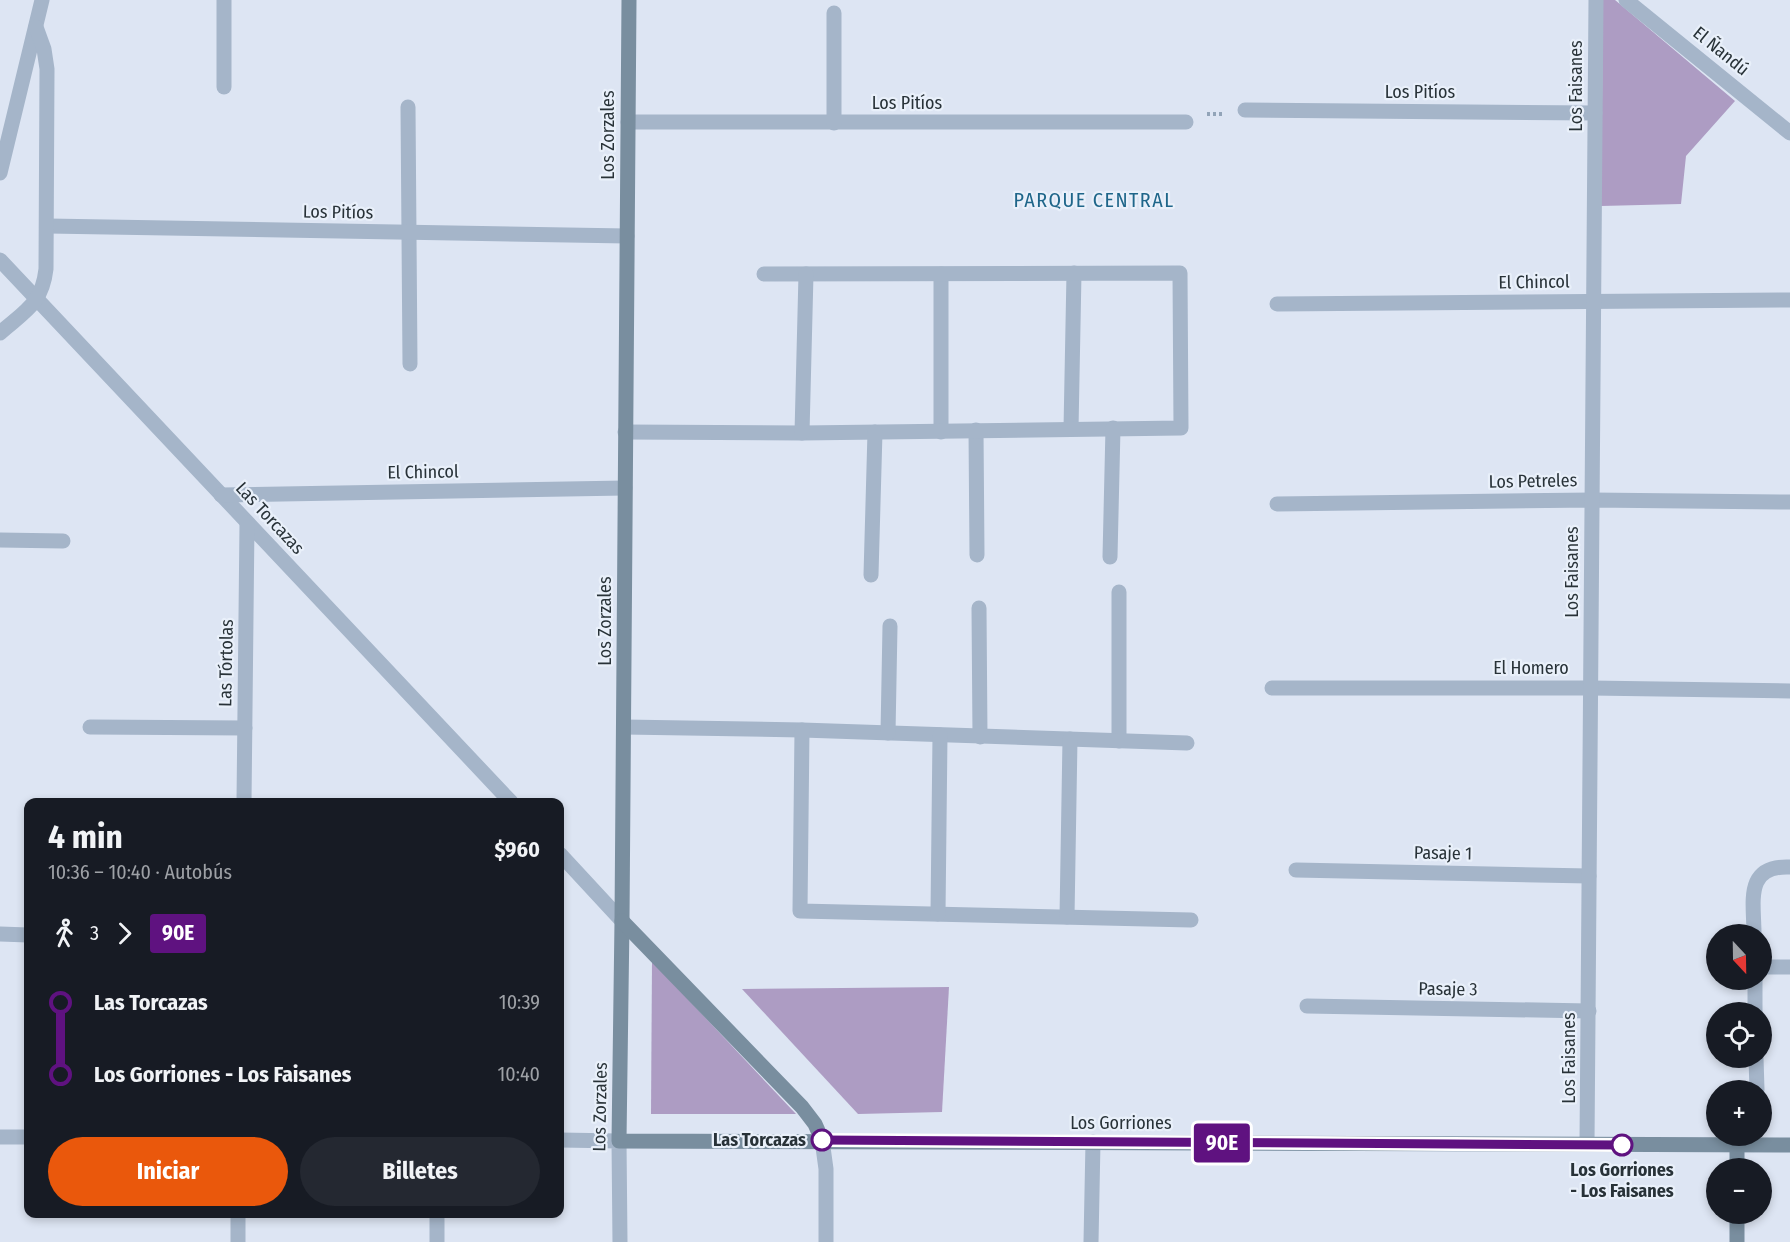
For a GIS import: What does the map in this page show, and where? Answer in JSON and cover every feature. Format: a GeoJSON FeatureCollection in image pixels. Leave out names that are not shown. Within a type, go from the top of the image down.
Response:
{"type":"FeatureCollection","features":[{"type":"Feature","properties":{"kind":"street"},"geometry":{"type":"LineString","coordinates":[[0,173],[42,0]]}},
{"type":"Feature","properties":{"kind":"street"},"geometry":{"type":"LineString","coordinates":[[224,0],[224,87]]}},
{"type":"Feature","properties":{"kind":"street","name":"Los Zorzales"},"geometry":{"type":"LineString","coordinates":[[620,1242],[629,0]]}},
{"type":"Feature","properties":{"kind":"street","name":"Los Faisanes"},"geometry":{"type":"LineString","coordinates":[[1587,1144],[1596,0]]}},
{"type":"Feature","properties":{"kind":"street","name":"El Ñandú"},"geometry":{"type":"LineString","coordinates":[[1626,0],[1790,133]]}},
{"type":"Feature","properties":{"kind":"street"},"geometry":{"type":"LineString","coordinates":[[834,13],[834,123]]}},
{"type":"Feature","properties":{"kind":"street"},"geometry":{"type":"LineString","coordinates":[[0,333],[38,300],[44,285],[48,226],[47,69],[44,50],[36,27]]}},
{"type":"Feature","properties":{"kind":"street"},"geometry":{"type":"LineString","coordinates":[[408,107],[410,363]]}},
{"type":"Feature","properties":{"kind":"street","name":"Los Pitíos"},"geometry":{"type":"LineString","coordinates":[[1245,110],[1595,113]]}},
{"type":"Feature","properties":{"kind":"street","name":"Los Pitíos"},"geometry":{"type":"LineString","coordinates":[[628,122],[1186,122]]}},
{"type":"Feature","properties":{"kind":"street","name":"Los Pitíos"},"geometry":{"type":"LineString","coordinates":[[48,226],[627,236]]}},
{"type":"Feature","properties":{"kind":"street","name":"Las Torcazas"},"geometry":{"type":"LineString","coordinates":[[0,260],[507,798]]}},
{"type":"Feature","properties":{"kind":"street"},"geometry":{"type":"LineString","coordinates":[[1071,429],[1074,273]]}},
{"type":"Feature","properties":{"kind":"street"},"geometry":{"type":"LineString","coordinates":[[625,432],[802,433],[1181,428],[1180,273],[764,274]]}},
{"type":"Feature","properties":{"kind":"street"},"geometry":{"type":"LineString","coordinates":[[802,433],[806,274]]}},
{"type":"Feature","properties":{"kind":"street"},"geometry":{"type":"LineString","coordinates":[[941,274],[941,432]]}},
{"type":"Feature","properties":{"kind":"street","name":"El Chincol"},"geometry":{"type":"LineString","coordinates":[[1278,304],[1790,300]]}},
{"type":"Feature","properties":{"kind":"street"},"geometry":{"type":"LineString","coordinates":[[1110,557],[1113,428]]}},
{"type":"Feature","properties":{"kind":"street"},"geometry":{"type":"LineString","coordinates":[[976,430],[977,555]]}},
{"type":"Feature","properties":{"kind":"street"},"geometry":{"type":"LineString","coordinates":[[871,575],[875,432]]}},
{"type":"Feature","properties":{"kind":"street","name":"El Chincol"},"geometry":{"type":"LineString","coordinates":[[221,495],[625,488]]}},
{"type":"Feature","properties":{"kind":"street","name":"Los Petreles"},"geometry":{"type":"LineString","coordinates":[[1277,504],[1592,500],[1790,502]]}},
{"type":"Feature","properties":{"kind":"street","name":"Las Tórtolas"},"geometry":{"type":"LineString","coordinates":[[244,798],[247,523]]}},
{"type":"Feature","properties":{"kind":"street"},"geometry":{"type":"LineString","coordinates":[[0,540],[63,541]]}},
{"type":"Feature","properties":{"kind":"street"},"geometry":{"type":"LineString","coordinates":[[1119,592],[1119,741]]}},
{"type":"Feature","properties":{"kind":"street"},"geometry":{"type":"LineString","coordinates":[[979,608],[980,737]]}},
{"type":"Feature","properties":{"kind":"street"},"geometry":{"type":"LineString","coordinates":[[888,733],[890,626]]}},
{"type":"Feature","properties":{"kind":"street","name":"El Homero"},"geometry":{"type":"LineString","coordinates":[[1272,688],[1591,688],[1790,691]]}},
{"type":"Feature","properties":{"kind":"street"},"geometry":{"type":"LineString","coordinates":[[90,727],[245,728]]}},
{"type":"Feature","properties":{"kind":"street"},"geometry":{"type":"LineString","coordinates":[[624,727],[802,730],[1187,743]]}},
{"type":"Feature","properties":{"kind":"street"},"geometry":{"type":"LineString","coordinates":[[802,730],[800,911],[1191,920]]}},
{"type":"Feature","properties":{"kind":"street"},"geometry":{"type":"LineString","coordinates":[[938,914],[940,735]]}},
{"type":"Feature","properties":{"kind":"street"},"geometry":{"type":"LineString","coordinates":[[1067,917],[1070,739]]}},
{"type":"Feature","properties":{"kind":"street"},"geometry":{"type":"LineString","coordinates":[[564,858],[802,1107],[815,1124],[822,1140],[826,1169],[826,1242]]}},
{"type":"Feature","properties":{"kind":"street"},"geometry":{"type":"LineString","coordinates":[[1754,924],[1754,890],[1757,879],[1771,868],[1790,867]]}},
{"type":"Feature","properties":{"kind":"street","name":"Pasaje 1"},"geometry":{"type":"LineString","coordinates":[[1296,870],[1589,876]]}},
{"type":"Feature","properties":{"kind":"street"},"geometry":{"type":"LineString","coordinates":[[0,934],[24,935]]}},
{"type":"Feature","properties":{"kind":"street"},"geometry":{"type":"LineString","coordinates":[[1772,967],[1790,967]]}},
{"type":"Feature","properties":{"kind":"street","name":"Pasaje 3"},"geometry":{"type":"LineString","coordinates":[[1306,1006],[1589,1011]]}},
{"type":"Feature","properties":{"kind":"street"},"geometry":{"type":"LineString","coordinates":[[0,1137],[24,1137]]}},
{"type":"Feature","properties":{"kind":"street","name":"Los Gorriones"},"geometry":{"type":"LineString","coordinates":[[564,1140],[1587,1144],[1706,1141]]}},
{"type":"Feature","properties":{"kind":"street"},"geometry":{"type":"LineString","coordinates":[[1091,1242],[1093,1142]]}},
{"type":"Feature","properties":{"kind":"street","name":"Los Gorriones"},"geometry":{"type":"LineString","coordinates":[[1772,1143],[1790,1145]]}},
{"type":"Feature","properties":{"kind":"street"},"geometry":{"type":"LineString","coordinates":[[238,1218],[238,1242]]}},
{"type":"Feature","properties":{"kind":"street"},"geometry":{"type":"LineString","coordinates":[[437,1218],[437,1242]]}},
{"type":"Feature","properties":{"kind":"street"},"geometry":{"type":"LineString","coordinates":[[1737,1224],[1737,1242]]}},
{"type":"Feature","properties":{"kind":"shaded area"},"geometry":{"type":"Polygon","coordinates":[[[1603,0],[1615,0],[1735,101],[1686,156],[1681,204],[1601,206],[1603,0]]]}},
{"type":"Feature","properties":{"kind":"shaded area"},"geometry":{"type":"Polygon","coordinates":[[[652,961],[796,1114],[651,1114],[652,961]]]}},
{"type":"Feature","properties":{"kind":"shaded area"},"geometry":{"type":"Polygon","coordinates":[[[949,987],[942,1112],[858,1114],[742,989],[949,987]]]}},
{"type":"Feature","properties":{"kind":"bus line","name":"90E"},"geometry":{"type":"LineString","coordinates":[[822,1140],[1622,1145]]}},
{"type":"Feature","properties":{"kind":"place","name":"Las Torcazas"},"geometry":{"type":"Point","coordinates":[822,1140]}},
{"type":"Feature","properties":{"kind":"place","name":"Los Gorriones - Los Faisanes"},"geometry":{"type":"Point","coordinates":[1622,1145]}},
{"type":"Feature","properties":{"kind":"district","name":"PARQUE CENTRAL"},"geometry":{"type":"Point","coordinates":[1094,200]}}]}
